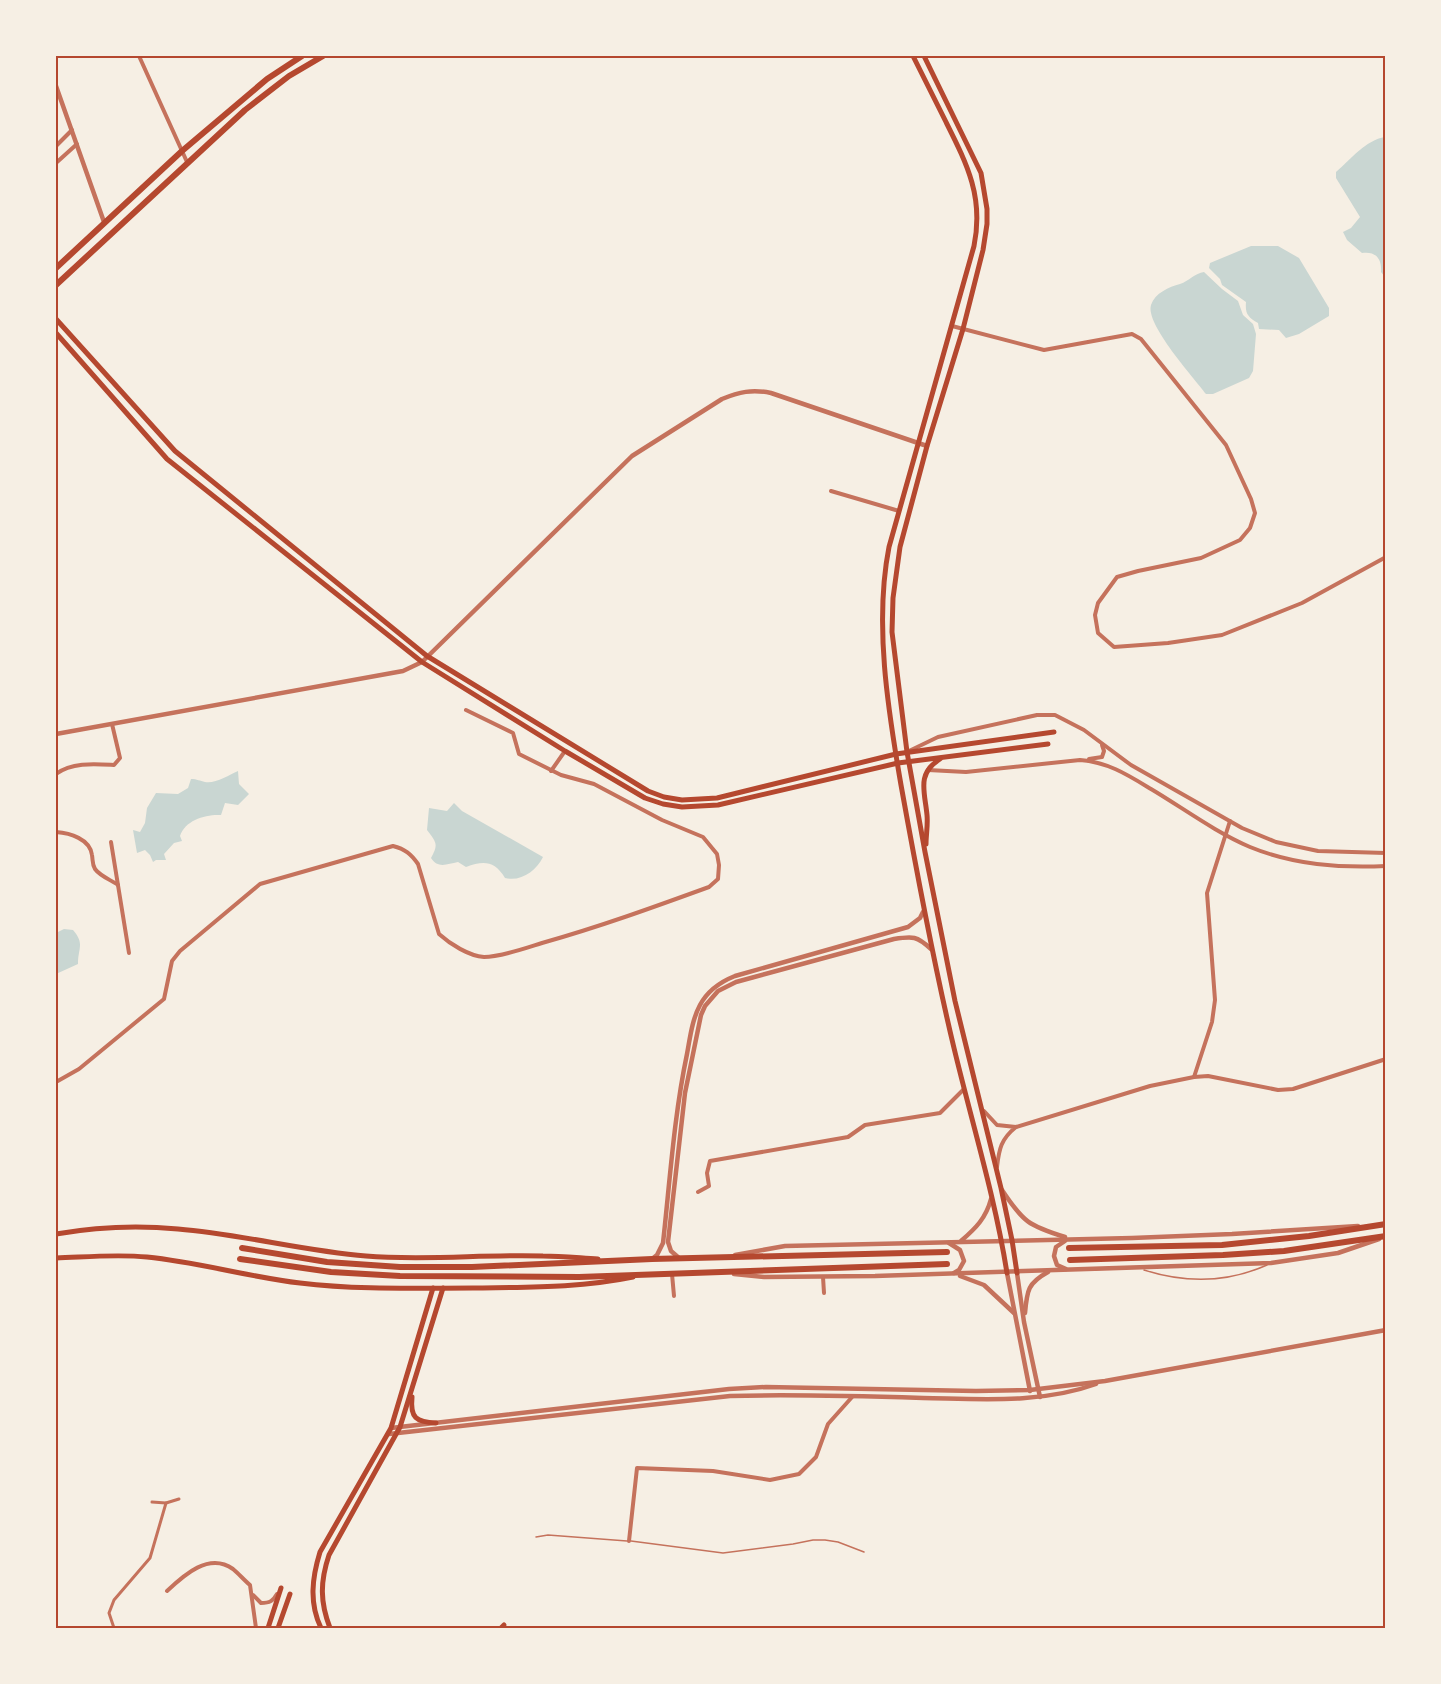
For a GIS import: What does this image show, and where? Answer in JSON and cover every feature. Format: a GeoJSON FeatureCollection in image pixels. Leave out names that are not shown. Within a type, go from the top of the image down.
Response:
{"type":"FeatureCollection","features":[{"type":"Feature","properties":{"kind":"main road"},"geometry":{"type":"LineString","coordinates":[[56,268],[182,151],[284,66],[302,56]]}},
{"type":"Feature","properties":{"kind":"main road"},"geometry":{"type":"LineString","coordinates":[[56,285],[245,110],[289,76],[323,56]]}},
{"type":"Feature","properties":{"kind":"main road"},"geometry":{"type":"LineString","coordinates":[[913,56],[967,163],[978,207],[977,234],[884,568],[882,632],[896,754],[923,912],[992,1197],[1007,1273]]}},
{"type":"Feature","properties":{"kind":"main road"},"geometry":{"type":"LineString","coordinates":[[924,56],[974,156],[985,190],[986,235],[963,329],[927,446],[900,547],[893,598],[892,632],[908,761],[925,852],[955,1001],[1001,1188],[1017,1273]]}},
{"type":"Feature","properties":{"kind":"main road"},"geometry":{"type":"LineString","coordinates":[[57,319],[175,451],[428,656],[648,791],[682,800],[717,798],[896,754],[1054,732]]}},
{"type":"Feature","properties":{"kind":"main road"},"geometry":{"type":"LineString","coordinates":[[56,333],[167,459],[422,662],[645,798],[682,807],[718,805],[908,761],[1048,744]]}},
{"type":"Feature","properties":{"kind":"main road"},"geometry":{"type":"LineString","coordinates":[[925,852],[927,825],[923,780],[927,770],[945,757]]}},
{"type":"Feature","properties":{"kind":"main road"},"geometry":{"type":"LineString","coordinates":[[1069,1248],[1222,1245],[1308,1236],[1385,1224]]}},
{"type":"Feature","properties":{"kind":"main road"},"geometry":{"type":"LineString","coordinates":[[56,1234],[110,1227],[144,1227],[180,1229],[315,1250],[383,1257],[543,1256],[617,1260]]}},
{"type":"Feature","properties":{"kind":"main road"},"geometry":{"type":"LineString","coordinates":[[1070,1260],[1284,1251],[1386,1237]]}},
{"type":"Feature","properties":{"kind":"main road"},"geometry":{"type":"LineString","coordinates":[[242,1248],[327,1262],[400,1267],[544,1265],[617,1260],[947,1252]]}},
{"type":"Feature","properties":{"kind":"main road"},"geometry":{"type":"LineString","coordinates":[[56,1258],[139,1257],[301,1283],[345,1287],[568,1286],[606,1283],[649,1274]]}},
{"type":"Feature","properties":{"kind":"main road"},"geometry":{"type":"LineString","coordinates":[[240,1259],[331,1272],[400,1276],[579,1277],[947,1264]]}},
{"type":"Feature","properties":{"kind":"main road"},"geometry":{"type":"LineString","coordinates":[[321,1629],[314,1607],[312,1589],[320,1552],[390,1431],[433,1288]]}},
{"type":"Feature","properties":{"kind":"main road"},"geometry":{"type":"LineString","coordinates":[[330,1629],[322,1589],[322,1576],[329,1555],[399,1430],[443,1288]]}},
{"type":"Feature","properties":{"kind":"main road"},"geometry":{"type":"LineString","coordinates":[[413,1386],[411,1402],[415,1417],[420,1422],[436,1423]]}},
{"type":"Feature","properties":{"kind":"main road"},"geometry":{"type":"LineString","coordinates":[[268,1629],[281,1588]]}},
{"type":"Feature","properties":{"kind":"main road"},"geometry":{"type":"LineString","coordinates":[[278,1629],[290,1594]]}},
{"type":"Feature","properties":{"kind":"street"},"geometry":{"type":"LineString","coordinates":[[139,56],[187,162]]}},
{"type":"Feature","properties":{"kind":"street"},"geometry":{"type":"LineString","coordinates":[[56,86],[105,222]]}},
{"type":"Feature","properties":{"kind":"street"},"geometry":{"type":"LineString","coordinates":[[56,146],[72,130]]}},
{"type":"Feature","properties":{"kind":"street"},"geometry":{"type":"LineString","coordinates":[[56,163],[77,144]]}},
{"type":"Feature","properties":{"kind":"street"},"geometry":{"type":"LineString","coordinates":[[952,326],[1044,350],[1132,334],[1141,339],[1226,445],[1251,499],[1255,513],[1250,528],[1240,540],[1201,558],[1137,571],[1117,578],[1098,603],[1095,615],[1098,633],[1114,647],[1168,643],[1222,635],[1302,603],[1386,557]]}},
{"type":"Feature","properties":{"kind":"street"},"geometry":{"type":"LineString","coordinates":[[56,734],[404,671],[422,662],[632,456],[728,396],[758,390],[771,393],[927,446]]}},
{"type":"Feature","properties":{"kind":"street"},"geometry":{"type":"LineString","coordinates":[[831,491],[899,511]]}},
{"type":"Feature","properties":{"kind":"street"},"geometry":{"type":"LineString","coordinates":[[56,1082],[80,1069],[164,999],[172,961],[180,951],[260,884],[393,846],[402,848],[412,854],[418,864],[439,934],[456,946],[486,957],[520,950],[600,927],[709,887],[718,879],[717,854],[703,837],[662,820],[594,784],[551,771],[519,754],[513,733],[466,710]]}},
{"type":"Feature","properties":{"kind":"street"},"geometry":{"type":"LineString","coordinates":[[907,752],[938,737],[1047,714],[1064,718],[1131,765],[1230,821],[1266,838],[1297,847],[1337,852],[1386,853]]}},
{"type":"Feature","properties":{"kind":"street"},"geometry":{"type":"LineString","coordinates":[[56,774],[64,768],[89,764],[114,765],[120,758],[112,724]]}},
{"type":"Feature","properties":{"kind":"street"},"geometry":{"type":"LineString","coordinates":[[927,770],[966,772],[1102,757],[1104,751],[1101,743]]}},
{"type":"Feature","properties":{"kind":"street"},"geometry":{"type":"LineString","coordinates":[[551,771],[565,751]]}},
{"type":"Feature","properties":{"kind":"street"},"geometry":{"type":"LineString","coordinates":[[1080,760],[1114,768],[1250,847],[1301,862],[1341,867],[1386,866]]}},
{"type":"Feature","properties":{"kind":"street"},"geometry":{"type":"LineString","coordinates":[[1194,1077],[1215,1012],[1207,893],[1230,821]]}},
{"type":"Feature","properties":{"kind":"street"},"geometry":{"type":"LineString","coordinates":[[56,832],[65,832],[87,843],[96,872],[119,885]]}},
{"type":"Feature","properties":{"kind":"street"},"geometry":{"type":"LineString","coordinates":[[111,842],[129,953]]}},
{"type":"Feature","properties":{"kind":"street"},"geometry":{"type":"LineString","coordinates":[[652,1259],[657,1255],[663,1243],[678,1097],[693,1025],[701,1003],[708,994],[715,987],[735,976],[908,927],[920,918],[923,912]]}},
{"type":"Feature","properties":{"kind":"street"},"geometry":{"type":"LineString","coordinates":[[679,1258],[672,1251],[668,1242],[685,1093],[700,1015],[711,998],[726,986],[736,982],[894,939],[921,939],[931,949]]}},
{"type":"Feature","properties":{"kind":"street"},"geometry":{"type":"LineString","coordinates":[[996,1171],[1000,1146],[1005,1136],[1016,1127],[1150,1086],[1209,1076],[1278,1090],[1293,1089],[1386,1059]]}},
{"type":"Feature","properties":{"kind":"street"},"geometry":{"type":"LineString","coordinates":[[698,1192],[709,1186],[707,1173],[710,1161],[848,1137],[865,1125],[940,1113],[964,1088]]}},
{"type":"Feature","properties":{"kind":"street"},"geometry":{"type":"LineString","coordinates":[[980,1106],[991,1121],[997,1125],[1016,1127]]}},
{"type":"Feature","properties":{"kind":"street"},"geometry":{"type":"LineString","coordinates":[[1001,1188],[1019,1216],[1041,1230],[1070,1239]]}},
{"type":"Feature","properties":{"kind":"street"},"geometry":{"type":"LineString","coordinates":[[961,1241],[978,1227],[987,1213],[992,1197]]}},
{"type":"Feature","properties":{"kind":"street"},"geometry":{"type":"LineString","coordinates":[[723,1257],[785,1246],[1232,1234],[1385,1224]]}},
{"type":"Feature","properties":{"kind":"street"},"geometry":{"type":"LineString","coordinates":[[713,1271],[764,1277],[823,1277],[1017,1273],[1271,1263],[1324,1256],[1386,1237]]}},
{"type":"Feature","properties":{"kind":"street"},"geometry":{"type":"LineString","coordinates":[[1068,1270],[1058,1265],[1054,1256],[1056,1247],[1070,1239]]}},
{"type":"Feature","properties":{"kind":"street"},"geometry":{"type":"LineString","coordinates":[[947,1242],[960,1250],[964,1261],[959,1270],[951,1275]]}},
{"type":"Feature","properties":{"kind":"street"},"geometry":{"type":"LineString","coordinates":[[1024,1322],[1026,1297],[1030,1285],[1035,1279],[1049,1271]]}},
{"type":"Feature","properties":{"kind":"street"},"geometry":{"type":"LineString","coordinates":[[672,1273],[674,1296]]}},
{"type":"Feature","properties":{"kind":"street"},"geometry":{"type":"LineString","coordinates":[[1007,1273],[1032,1398]]}},
{"type":"Feature","properties":{"kind":"street"},"geometry":{"type":"LineString","coordinates":[[1017,1273],[1024,1322],[1040,1397]]}},
{"type":"Feature","properties":{"kind":"street"},"geometry":{"type":"LineString","coordinates":[[951,1275],[968,1278],[984,1285],[1015,1314]]}},
{"type":"Feature","properties":{"kind":"street"},"geometry":{"type":"LineString","coordinates":[[823,1277],[824,1293]]}},
{"type":"Feature","properties":{"kind":"street"},"geometry":{"type":"LineString","coordinates":[[399,1430],[436,1423],[729,1389],[766,1387],[1039,1390],[1105,1381],[1386,1330]]}},
{"type":"Feature","properties":{"kind":"street"},"geometry":{"type":"LineString","coordinates":[[390,1431],[730,1396],[1032,1398],[1080,1390],[1105,1381]]}},
{"type":"Feature","properties":{"kind":"street"},"geometry":{"type":"LineString","coordinates":[[629,1541],[637,1468],[713,1471],[770,1480],[799,1474],[816,1457],[828,1424],[853,1396]]}},
{"type":"Feature","properties":{"kind":"street"},"geometry":{"type":"LineString","coordinates":[[152,1502],[166,1503],[179,1499]]}},
{"type":"Feature","properties":{"kind":"street"},"geometry":{"type":"LineString","coordinates":[[114,1629],[109,1613],[114,1600],[150,1558],[166,1503]]}},
{"type":"Feature","properties":{"kind":"street"},"geometry":{"type":"LineString","coordinates":[[167,1591],[189,1571],[207,1564],[221,1563],[231,1568],[250,1585],[256,1629]]}},
{"type":"Feature","properties":{"kind":"street"},"geometry":{"type":"LineString","coordinates":[[252,1593],[261,1603],[267,1603],[273,1601],[281,1588]]}},
{"type":"Feature","properties":{"kind":"lane"},"geometry":{"type":"LineString","coordinates":[[1140,1268],[1180,1279],[1241,1275],[1271,1263]]}},
{"type":"Feature","properties":{"kind":"lane"},"geometry":{"type":"LineString","coordinates":[[536,1537],[548,1535],[629,1541],[723,1553],[825,1540],[838,1542],[864,1552]]}},
{"type":"Feature","properties":{"kind":"shaded area"},"geometry":{"type":"Polygon","coordinates":[[[1386,137],[1385,277],[1381,272],[1377,257],[1371,253],[1362,253],[1347,240],[1343,232],[1351,228],[1360,217],[1336,178],[1336,172],[1365,146],[1386,137]]]}},
{"type":"Feature","properties":{"kind":"shaded area"},"geometry":{"type":"Polygon","coordinates":[[[1251,246],[1278,246],[1299,258],[1329,308],[1329,316],[1299,334],[1286,338],[1279,330],[1259,329],[1258,323],[1248,315],[1246,302],[1222,285],[1220,279],[1209,268],[1210,263],[1251,246]]]}},
{"type":"Feature","properties":{"kind":"shaded area"},"geometry":{"type":"Polygon","coordinates":[[[1204,272],[1238,301],[1243,315],[1253,324],[1256,334],[1253,371],[1249,378],[1213,394],[1206,394],[1182,364],[1155,325],[1151,314],[1151,305],[1159,294],[1204,272]]]}},
{"type":"Feature","properties":{"kind":"shaded area"},"geometry":{"type":"Polygon","coordinates":[[[238,771],[239,784],[249,794],[238,805],[225,803],[221,815],[203,817],[191,822],[180,836],[182,841],[174,843],[164,854],[166,860],[153,862],[145,850],[137,853],[133,830],[140,832],[145,823],[147,808],[156,793],[178,794],[188,788],[191,779],[213,782],[238,771]]]}},
{"type":"Feature","properties":{"kind":"shaded area"},"geometry":{"type":"Polygon","coordinates":[[[454,803],[462,811],[543,857],[540,862],[522,877],[511,879],[505,878],[497,868],[488,864],[466,867],[458,862],[437,864],[431,858],[435,843],[427,830],[429,808],[447,811],[454,803]]]}},
{"type":"Feature","properties":{"kind":"shaded area"},"geometry":{"type":"Polygon","coordinates":[[[64,929],[73,930],[79,939],[78,964],[56,974],[56,933],[64,929]]]}}]}
